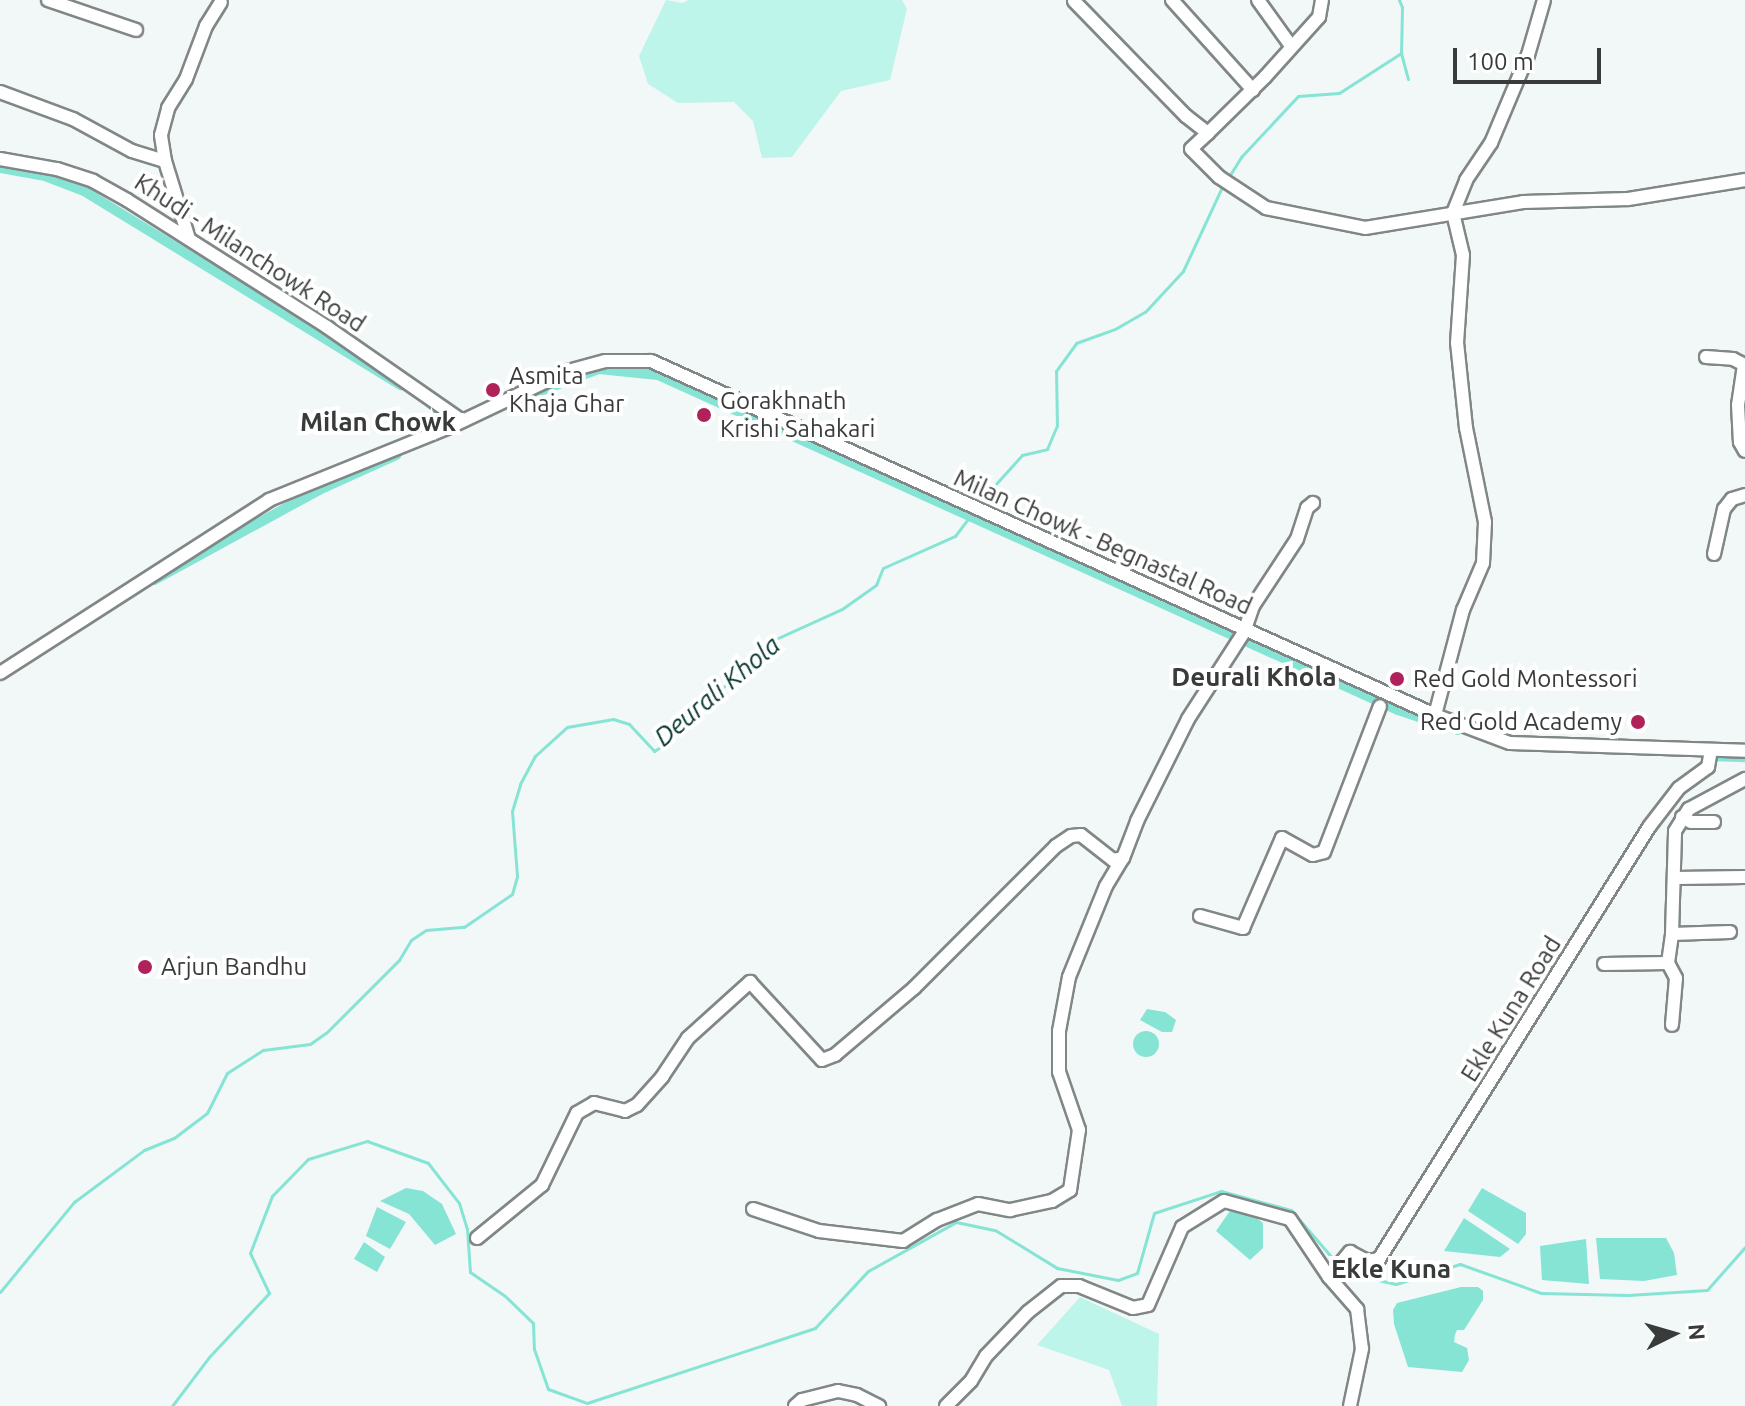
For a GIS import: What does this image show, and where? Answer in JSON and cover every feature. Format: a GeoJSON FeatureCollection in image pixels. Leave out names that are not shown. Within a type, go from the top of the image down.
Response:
{"type":"FeatureCollection","features":[{"type":"Feature","properties":{"kind":"street"},"geometry":{"type":"LineString","coordinates":[[48,0],[136,30]]}},
{"type":"Feature","properties":{"kind":"street"},"geometry":{"type":"LineString","coordinates":[[1074,0],[1186,116],[1208,133]]}},
{"type":"Feature","properties":{"kind":"street"},"geometry":{"type":"LineString","coordinates":[[1172,0],[1253,90]]}},
{"type":"Feature","properties":{"kind":"street"},"geometry":{"type":"LineString","coordinates":[[1258,0],[1291,46]]}},
{"type":"Feature","properties":{"kind":"street"},"geometry":{"type":"LineString","coordinates":[[1322,0],[1319,17],[1253,90],[1191,149],[1219,177],[1266,208],[1365,228],[1523,202],[1628,199],[1745,180]]}},
{"type":"Feature","properties":{"kind":"street"},"geometry":{"type":"LineString","coordinates":[[1435,715],[1463,610],[1483,563],[1485,522],[1466,428],[1457,343],[1463,255],[1453,213],[1466,180],[1491,143],[1528,55],[1544,0]]}},
{"type":"Feature","properties":{"kind":"street"},"geometry":{"type":"LineString","coordinates":[[189,239],[165,161],[161,135],[168,108],[186,79],[206,26],[221,2]]}},
{"type":"Feature","properties":{"kind":"street"},"geometry":{"type":"LineString","coordinates":[[0,92],[73,119],[132,151],[165,161]]}},
{"type":"Feature","properties":{"kind":"street","name":"Khudi - Milanchowk Road"},"geometry":{"type":"LineString","coordinates":[[0,159],[57,169],[93,181],[327,327],[461,420]]}},
{"type":"Feature","properties":{"kind":"street"},"geometry":{"type":"LineString","coordinates":[[1706,357],[1733,359],[1744,365],[1738,405],[1740,442],[1745,451]]}},
{"type":"Feature","properties":{"kind":"street","name":"Milan Chowk - Begnastal Road"},"geometry":{"type":"LineString","coordinates":[[0,673],[269,500],[461,420],[568,371],[606,361],[651,361],[1435,715],[1510,743],[1745,751]]}},
{"type":"Feature","properties":{"kind":"street"},"geometry":{"type":"LineString","coordinates":[[1714,554],[1724,509],[1732,499],[1745,495]]}},
{"type":"Feature","properties":{"kind":"street"},"geometry":{"type":"LineString","coordinates":[[753,1209],[819,1231],[903,1241],[937,1220],[978,1204],[1010,1210],[1052,1201],[1070,1190],[1079,1130],[1059,1072],[1059,1031],[1069,977],[1106,886],[1123,858],[1137,821],[1188,719],[1235,648],[1253,606],[1297,539],[1307,508],[1313,503]]}},
{"type":"Feature","properties":{"kind":"street"},"geometry":{"type":"LineString","coordinates":[[1200,916],[1243,928],[1282,838],[1313,855],[1324,852],[1380,706]]}},
{"type":"Feature","properties":{"kind":"street"},"geometry":{"type":"LineString","coordinates":[[1709,797],[1704,769],[1711,750]]}},
{"type":"Feature","properties":{"kind":"street","name":"Ekle Kuna Road"},"geometry":{"type":"LineString","coordinates":[[1329,1277],[1350,1252],[1367,1261],[1379,1259],[1649,827],[1679,788],[1704,769]]}},
{"type":"Feature","properties":{"kind":"street"},"geometry":{"type":"LineString","coordinates":[[1672,1025],[1676,978],[1668,963],[1676,878],[1675,831],[1682,817],[1709,797],[1745,779]]}},
{"type":"Feature","properties":{"kind":"street"},"geometry":{"type":"LineString","coordinates":[[1682,817],[1691,822],[1714,822]]}},
{"type":"Feature","properties":{"kind":"street"},"geometry":{"type":"LineString","coordinates":[[477,1238],[542,1185],[577,1113],[594,1103],[625,1111],[637,1105],[662,1077],[688,1038],[750,982],[822,1060],[835,1055],[914,988],[1056,846],[1071,836],[1081,835],[1113,860],[1123,858]]}},
{"type":"Feature","properties":{"kind":"street"},"geometry":{"type":"LineString","coordinates":[[1676,878],[1745,877]]}},
{"type":"Feature","properties":{"kind":"street"},"geometry":{"type":"LineString","coordinates":[[1672,934],[1730,932]]}},
{"type":"Feature","properties":{"kind":"street"},"geometry":{"type":"LineString","coordinates":[[1604,964],[1668,963]]}},
{"type":"Feature","properties":{"kind":"street"},"geometry":{"type":"LineString","coordinates":[[946,1406],[971,1381],[986,1356],[1007,1334],[1061,1286],[1079,1286],[1133,1308],[1148,1305],[1182,1227],[1224,1201],[1290,1219],[1329,1277],[1357,1309],[1362,1349],[1350,1406]]}},
{"type":"Feature","properties":{"kind":"street"},"geometry":{"type":"LineString","coordinates":[[795,1406],[802,1400],[838,1391],[879,1406]]}},
{"type":"Feature","properties":{"kind":"shaded area"},"geometry":{"type":"Polygon","coordinates":[[[666,0],[683,3],[688,0],[902,0],[907,9],[890,80],[841,91],[792,157],[762,158],[753,121],[734,102],[678,103],[648,84],[639,56],[666,0]]]}},
{"type":"Feature","properties":{"kind":"shaded area"},"geometry":{"type":"Polygon","coordinates":[[[1147,1009],[1165,1012],[1176,1020],[1172,1032],[1162,1032],[1140,1020],[1147,1009]]]}},
{"type":"Feature","properties":{"kind":"shaded area"},"geometry":{"type":"Polygon","coordinates":[[[1146,1031],[1155,1035],[1159,1044],[1155,1053],[1146,1057],[1137,1053],[1133,1044],[1137,1035],[1146,1031]]]}},
{"type":"Feature","properties":{"kind":"shaded area"},"geometry":{"type":"Polygon","coordinates":[[[406,1188],[423,1191],[442,1204],[456,1234],[435,1245],[409,1214],[380,1201],[406,1188]]]}},
{"type":"Feature","properties":{"kind":"shaded area"},"geometry":{"type":"Polygon","coordinates":[[[1482,1188],[1526,1213],[1526,1234],[1518,1244],[1468,1211],[1482,1188]]]}},
{"type":"Feature","properties":{"kind":"shaded area"},"geometry":{"type":"Polygon","coordinates":[[[377,1207],[406,1222],[390,1249],[366,1236],[377,1207]]]}},
{"type":"Feature","properties":{"kind":"shaded area"},"geometry":{"type":"Polygon","coordinates":[[[1232,1208],[1250,1213],[1263,1223],[1263,1248],[1250,1260],[1216,1231],[1232,1208]]]}},
{"type":"Feature","properties":{"kind":"shaded area"},"geometry":{"type":"Polygon","coordinates":[[[1464,1218],[1510,1249],[1500,1257],[1444,1251],[1464,1218]]]}},
{"type":"Feature","properties":{"kind":"shaded area"},"geometry":{"type":"Polygon","coordinates":[[[1596,1238],[1666,1238],[1674,1253],[1677,1275],[1644,1281],[1600,1279],[1596,1238]]]}},
{"type":"Feature","properties":{"kind":"shaded area"},"geometry":{"type":"Polygon","coordinates":[[[1586,1239],[1589,1284],[1542,1280],[1540,1246],[1586,1239]]]}},
{"type":"Feature","properties":{"kind":"shaded area"},"geometry":{"type":"Polygon","coordinates":[[[364,1242],[385,1257],[377,1272],[354,1259],[364,1242]]]}},
{"type":"Feature","properties":{"kind":"shaded area"},"geometry":{"type":"Polygon","coordinates":[[[1461,1287],[1478,1287],[1483,1291],[1483,1300],[1464,1330],[1457,1330],[1455,1335],[1454,1342],[1467,1348],[1469,1360],[1462,1372],[1408,1367],[1394,1324],[1393,1310],[1397,1303],[1461,1287]]]}},
{"type":"Feature","properties":{"kind":"shaded area"},"geometry":{"type":"Polygon","coordinates":[[[1080,1297],[1159,1334],[1157,1406],[1122,1406],[1109,1370],[1037,1345],[1080,1297]]]}},
{"type":"Feature","properties":{"kind":"waterway"},"geometry":{"type":"LineString","coordinates":[[1399,0],[1402,7],[1401,53],[1408,79]]}},
{"type":"Feature","properties":{"kind":"waterway","name":"Deurali Khola"},"geometry":{"type":"LineString","coordinates":[[1228,178],[1241,157],[1298,96],[1339,93],[1401,53]]}},
{"type":"Feature","properties":{"kind":"waterway"},"geometry":{"type":"LineString","coordinates":[[0,168],[45,176],[84,191],[401,385]]}},
{"type":"Feature","properties":{"kind":"waterway","name":"Deurali Khola"},"geometry":{"type":"LineString","coordinates":[[977,505],[1022,455],[1047,449],[1057,426],[1056,371],[1076,343],[1115,329],[1145,312],[1183,271],[1223,185]]}},
{"type":"Feature","properties":{"kind":"waterway"},"geometry":{"type":"LineString","coordinates":[[527,396],[599,369],[658,375],[1398,710],[1458,730]]}},
{"type":"Feature","properties":{"kind":"waterway"},"geometry":{"type":"LineString","coordinates":[[431,404],[455,428]]}},
{"type":"Feature","properties":{"kind":"waterway"},"geometry":{"type":"LineString","coordinates":[[154,580],[319,490],[396,455]]}},
{"type":"Feature","properties":{"kind":"waterway","name":"Deurali Khola"},"geometry":{"type":"LineString","coordinates":[[0,1292],[74,1202],[144,1150],[174,1138],[207,1113],[227,1073],[263,1050],[310,1044],[326,1033],[399,960],[411,940],[426,930],[464,927],[512,894],[517,876],[512,811],[520,784],[535,756],[567,727],[613,719],[629,724],[654,751],[664,745],[679,722],[735,678],[767,643],[842,609],[876,585],[883,568],[955,536],[973,512]]}},
{"type":"Feature","properties":{"kind":"waterway"},"geometry":{"type":"LineString","coordinates":[[1711,756],[1745,757]]}},
{"type":"Feature","properties":{"kind":"waterway"},"geometry":{"type":"LineString","coordinates":[[172,1406],[209,1357],[269,1293],[250,1253],[272,1196],[308,1159],[367,1141],[428,1163],[459,1203],[467,1229],[470,1272],[505,1296],[533,1323],[534,1349],[548,1389],[587,1403],[815,1328],[868,1271],[956,1222],[995,1230],[1057,1268],[1118,1280],[1137,1273],[1154,1213],[1221,1191],[1291,1210],[1335,1261]]}},
{"type":"Feature","properties":{"kind":"waterway"},"geometry":{"type":"LineString","coordinates":[[1341,1266],[1348,1273],[1396,1284],[1460,1264],[1541,1293],[1628,1295],[1707,1290],[1745,1247]]}},
{"type":"Feature","properties":{"kind":"place","name":"Asmita Khaja Ghar"},"geometry":{"type":"Point","coordinates":[493,390]}},
{"type":"Feature","properties":{"kind":"place","name":"Gorakhnath Krishi Sahakari"},"geometry":{"type":"Point","coordinates":[704,415]}},
{"type":"Feature","properties":{"kind":"place","name":"Red Gold Montessori"},"geometry":{"type":"Point","coordinates":[1397,679]}},
{"type":"Feature","properties":{"kind":"place","name":"Red Gold Academy"},"geometry":{"type":"Point","coordinates":[1638,722]}},
{"type":"Feature","properties":{"kind":"place","name":"Arjun Bandhu"},"geometry":{"type":"Point","coordinates":[145,967]}},
{"type":"Feature","properties":{"kind":"district","name":"Milan Chowk"},"geometry":{"type":"Point","coordinates":[378,422]}},
{"type":"Feature","properties":{"kind":"district","name":"Deurali Khola"},"geometry":{"type":"Point","coordinates":[1254,677]}},
{"type":"Feature","properties":{"kind":"district","name":"Ekle Kuna"},"geometry":{"type":"Point","coordinates":[1391,1269]}}]}
